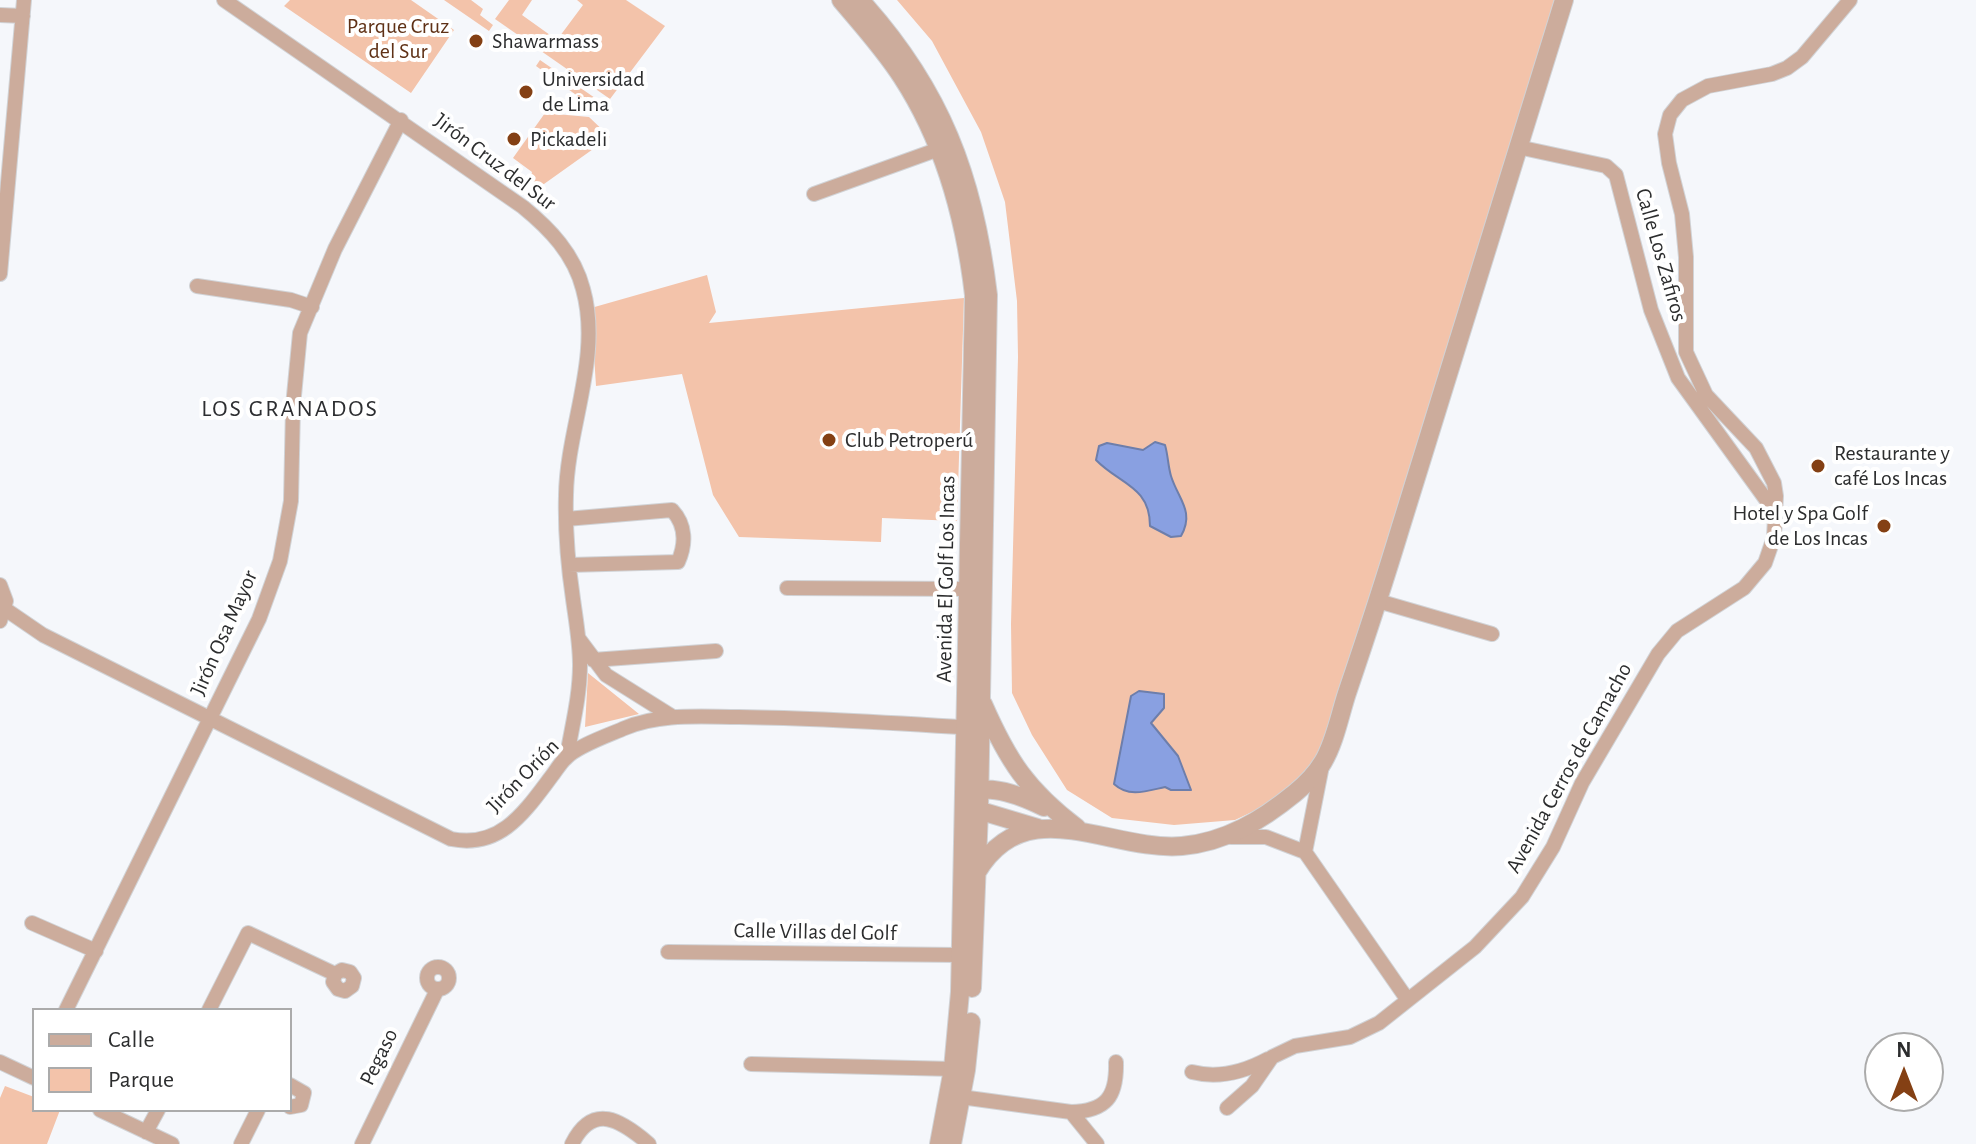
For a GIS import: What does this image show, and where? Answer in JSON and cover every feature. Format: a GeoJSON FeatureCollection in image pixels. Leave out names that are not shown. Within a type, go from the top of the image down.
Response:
{"type":"FeatureCollection","features":[{"type":"Feature","properties":{"kind":"street"},"geometry":{"type":"LineString","coordinates":[[0,274],[24,0]]}},
{"type":"Feature","properties":{"kind":"street","name":"Jirón Cruz del Sur"},"geometry":{"type":"LineString","coordinates":[[224,0],[401,120],[546,225],[570,257],[588,314],[588,343],[566,492],[569,565],[579,639],[578,698],[567,756]]}},
{"type":"Feature","properties":{"kind":"street","name":"Avenida El Golf Los Incas"},"geometry":{"type":"LineString","coordinates":[[841,0],[903,78],[939,149],[964,224],[974,295],[969,589],[972,800],[977,872],[971,1018],[952,1144]]}},
{"type":"Feature","properties":{"kind":"street","name":"Avenida El Golf Los Incas"},"geometry":{"type":"LineString","coordinates":[[860,0],[897,44],[940,116],[969,189],[982,246],[989,328],[980,698],[972,728]]}},
{"type":"Feature","properties":{"kind":"street"},"geometry":{"type":"LineString","coordinates":[[1305,852],[1323,762],[1378,601],[1564,0]]}},
{"type":"Feature","properties":{"kind":"street","name":"Avenida Cerros de Camacho"},"geometry":{"type":"LineString","coordinates":[[1192,1072],[1203,1075],[1230,1074],[1249,1069],[1295,1046],[1350,1037],[1379,1023],[1475,947],[1522,897],[1553,847],[1582,783],[1658,654],[1677,631],[1744,588],[1765,563],[1774,537],[1776,496],[1768,470],[1756,448],[1706,395],[1686,352],[1686,257],[1682,214],[1665,134],[1670,115],[1682,100],[1708,86],[1772,74],[1787,68],[1802,57],[1829,21],[1850,0]]}},
{"type":"Feature","properties":{"kind":"street"},"geometry":{"type":"LineString","coordinates":[[0,15],[23,16]]}},
{"type":"Feature","properties":{"kind":"street","name":"Jirón Osa Mayor"},"geometry":{"type":"LineString","coordinates":[[67,1008],[259,619],[280,561],[291,501],[293,406],[300,333],[335,249],[401,120]]}},
{"type":"Feature","properties":{"kind":"street","name":"Calle Los Zafiros"},"geometry":{"type":"LineString","coordinates":[[1518,147],[1606,166],[1616,175],[1651,310],[1678,378],[1775,512]]}},
{"type":"Feature","properties":{"kind":"street"},"geometry":{"type":"LineString","coordinates":[[814,194],[939,149]]}},
{"type":"Feature","properties":{"kind":"street"},"geometry":{"type":"LineString","coordinates":[[197,286],[291,300],[312,307]]}},
{"type":"Feature","properties":{"kind":"street"},"geometry":{"type":"LineString","coordinates":[[566,519],[672,510],[680,519],[684,547],[678,562],[569,565]]}},
{"type":"Feature","properties":{"kind":"street"},"geometry":{"type":"LineString","coordinates":[[0,585],[6,601],[3,615]]}},
{"type":"Feature","properties":{"kind":"street"},"geometry":{"type":"LineString","coordinates":[[787,588],[969,589]]}},
{"type":"Feature","properties":{"kind":"street"},"geometry":{"type":"LineString","coordinates":[[1378,601],[1492,634]]}},
{"type":"Feature","properties":{"kind":"street","name":"Jirón Orión"},"geometry":{"type":"LineString","coordinates":[[3,615],[451,839],[468,842],[486,840],[506,829],[567,756],[629,726],[673,717],[775,717],[972,728]]}},
{"type":"Feature","properties":{"kind":"street","name":"Jirón Cruz del Sur"},"geometry":{"type":"LineString","coordinates":[[579,639],[606,675],[673,717]]}},
{"type":"Feature","properties":{"kind":"street"},"geometry":{"type":"LineString","coordinates":[[593,660],[716,651]]}},
{"type":"Feature","properties":{"kind":"street"},"geometry":{"type":"LineString","coordinates":[[980,698],[998,738],[1025,781],[1079,830]]}},
{"type":"Feature","properties":{"kind":"street"},"geometry":{"type":"LineString","coordinates":[[972,728],[988,730],[998,738]]}},
{"type":"Feature","properties":{"kind":"street"},"geometry":{"type":"LineString","coordinates":[[1225,837],[1299,790],[1323,762]]}},
{"type":"Feature","properties":{"kind":"street"},"geometry":{"type":"LineString","coordinates":[[972,800],[1022,797],[1060,815]]}},
{"type":"Feature","properties":{"kind":"street"},"geometry":{"type":"LineString","coordinates":[[972,800],[1041,828],[1079,830],[1133,844],[1167,847],[1225,837],[1266,837],[1305,852],[1407,999]]}},
{"type":"Feature","properties":{"kind":"street","name":"Avenida El Golf Los Incas"},"geometry":{"type":"LineString","coordinates":[[939,1144],[959,1019],[972,800]]}},
{"type":"Feature","properties":{"kind":"street"},"geometry":{"type":"LineString","coordinates":[[977,872],[994,851],[1012,838],[1041,828]]}},
{"type":"Feature","properties":{"kind":"street"},"geometry":{"type":"LineString","coordinates":[[32,923],[96,951]]}},
{"type":"Feature","properties":{"kind":"street"},"geometry":{"type":"LineString","coordinates":[[210,1008],[248,933],[335,974]]}},
{"type":"Feature","properties":{"kind":"street","name":"Calle Villas del Golf"},"geometry":{"type":"LineString","coordinates":[[668,952],[961,955]]}},
{"type":"Feature","properties":{"kind":"street","name":"Pegaso"},"geometry":{"type":"LineString","coordinates":[[362,1144],[437,990]]}},
{"type":"Feature","properties":{"kind":"street"},"geometry":{"type":"LineString","coordinates":[[1227,1108],[1252,1086],[1272,1057]]}},
{"type":"Feature","properties":{"kind":"street"},"geometry":{"type":"LineString","coordinates":[[0,1062],[32,1076]]}},
{"type":"Feature","properties":{"kind":"street"},"geometry":{"type":"LineString","coordinates":[[961,1097],[1071,1112],[1088,1111],[1102,1105],[1112,1094],[1116,1062]]}},
{"type":"Feature","properties":{"kind":"street"},"geometry":{"type":"LineString","coordinates":[[751,1064],[953,1069]]}},
{"type":"Feature","properties":{"kind":"street"},"geometry":{"type":"LineString","coordinates":[[292,1086],[304,1093],[305,1097],[301,1105],[292,1107]]}},
{"type":"Feature","properties":{"kind":"street"},"geometry":{"type":"LineString","coordinates":[[1095,1141],[1102,1105]]}},
{"type":"Feature","properties":{"kind":"street"},"geometry":{"type":"LineString","coordinates":[[104,1112],[168,1143]]}},
{"type":"Feature","properties":{"kind":"street"},"geometry":{"type":"LineString","coordinates":[[146,1132],[157,1112]]}},
{"type":"Feature","properties":{"kind":"street"},"geometry":{"type":"LineString","coordinates":[[241,1144],[257,1112]]}},
{"type":"Feature","properties":{"kind":"street"},"geometry":{"type":"LineString","coordinates":[[1071,1112],[1095,1141]]}},
{"type":"Feature","properties":{"kind":"street"},"geometry":{"type":"LineString","coordinates":[[572,1144],[583,1124],[594,1119],[615,1120],[649,1144]]}},
{"type":"Feature","properties":{"kind":"green space","name":"Parque Cruz del Sur"},"geometry":{"type":"Polygon","coordinates":[[[290,0],[411,0],[454,30],[411,93],[284,6],[290,0]]]}},
{"type":"Feature","properties":{"kind":"green space"},"geometry":{"type":"Polygon","coordinates":[[[444,0],[471,0],[483,9],[480,15],[493,25],[489,31],[444,0]]]}},
{"type":"Feature","properties":{"kind":"green space"},"geometry":{"type":"Polygon","coordinates":[[[509,0],[532,0],[522,15],[557,40],[583,5],[577,0],[626,0],[665,26],[610,99],[495,19],[509,0]]]}},
{"type":"Feature","properties":{"kind":"green space"},"geometry":{"type":"Polygon","coordinates":[[[897,0],[1559,0],[1326,750],[1296,791],[1235,820],[1174,825],[1112,818],[1067,790],[1032,735],[1012,693],[1018,357],[1017,301],[1005,202],[981,132],[932,41],[897,0]]]}},
{"type":"Feature","properties":{"kind":"green space"},"geometry":{"type":"Polygon","coordinates":[[[540,60],[611,109],[597,110],[536,66],[540,60]]]}},
{"type":"Feature","properties":{"kind":"green space"},"geometry":{"type":"Polygon","coordinates":[[[545,113],[589,117],[610,137],[537,189],[530,180],[532,172],[513,158],[545,113]]]}},
{"type":"Feature","properties":{"kind":"green space","name":"Club Petroperú"},"geometry":{"type":"Polygon","coordinates":[[[707,275],[716,312],[709,323],[964,298],[957,521],[882,518],[881,542],[739,537],[713,495],[682,374],[596,386],[591,308],[707,275]]]}},
{"type":"Feature","properties":{"kind":"green space"},"geometry":{"type":"Polygon","coordinates":[[[588,673],[639,714],[585,727],[588,673]]]}},
{"type":"Feature","properties":{"kind":"green space"},"geometry":{"type":"Polygon","coordinates":[[[5,1086],[32,1096],[32,1112],[59,1112],[47,1144],[0,1144],[0,1098],[5,1086]]]}},
{"type":"Feature","properties":{"kind":"water"},"geometry":{"type":"Polygon","coordinates":[[[1155,442],[1165,445],[1171,476],[1186,512],[1181,536],[1171,537],[1150,526],[1149,513],[1139,494],[1096,460],[1099,446],[1107,443],[1143,450],[1155,442]]]}},
{"type":"Feature","properties":{"kind":"water"},"geometry":{"type":"Polygon","coordinates":[[[1139,691],[1164,694],[1164,708],[1151,723],[1178,756],[1191,790],[1165,787],[1132,792],[1114,784],[1131,696],[1139,691]]]}},
{"type":"Feature","properties":{"kind":"place","name":"Shawarmass"},"geometry":{"type":"Point","coordinates":[476,41]}},
{"type":"Feature","properties":{"kind":"place","name":"Universidad de Lima"},"geometry":{"type":"Point","coordinates":[526,92]}},
{"type":"Feature","properties":{"kind":"place","name":"Pickadeli"},"geometry":{"type":"Point","coordinates":[514,139]}},
{"type":"Feature","properties":{"kind":"place","name":"Club Petroperú"},"geometry":{"type":"Point","coordinates":[829,440]}},
{"type":"Feature","properties":{"kind":"place","name":"Restaurante y café Los Incas"},"geometry":{"type":"Point","coordinates":[1818,466]}},
{"type":"Feature","properties":{"kind":"place","name":"Hotel y Spa Golf de Los Incas"},"geometry":{"type":"Point","coordinates":[1884,526]}},
{"type":"Feature","properties":{"kind":"district","name":"LOS GRANADOS"},"geometry":{"type":"Point","coordinates":[290,409]}}]}
